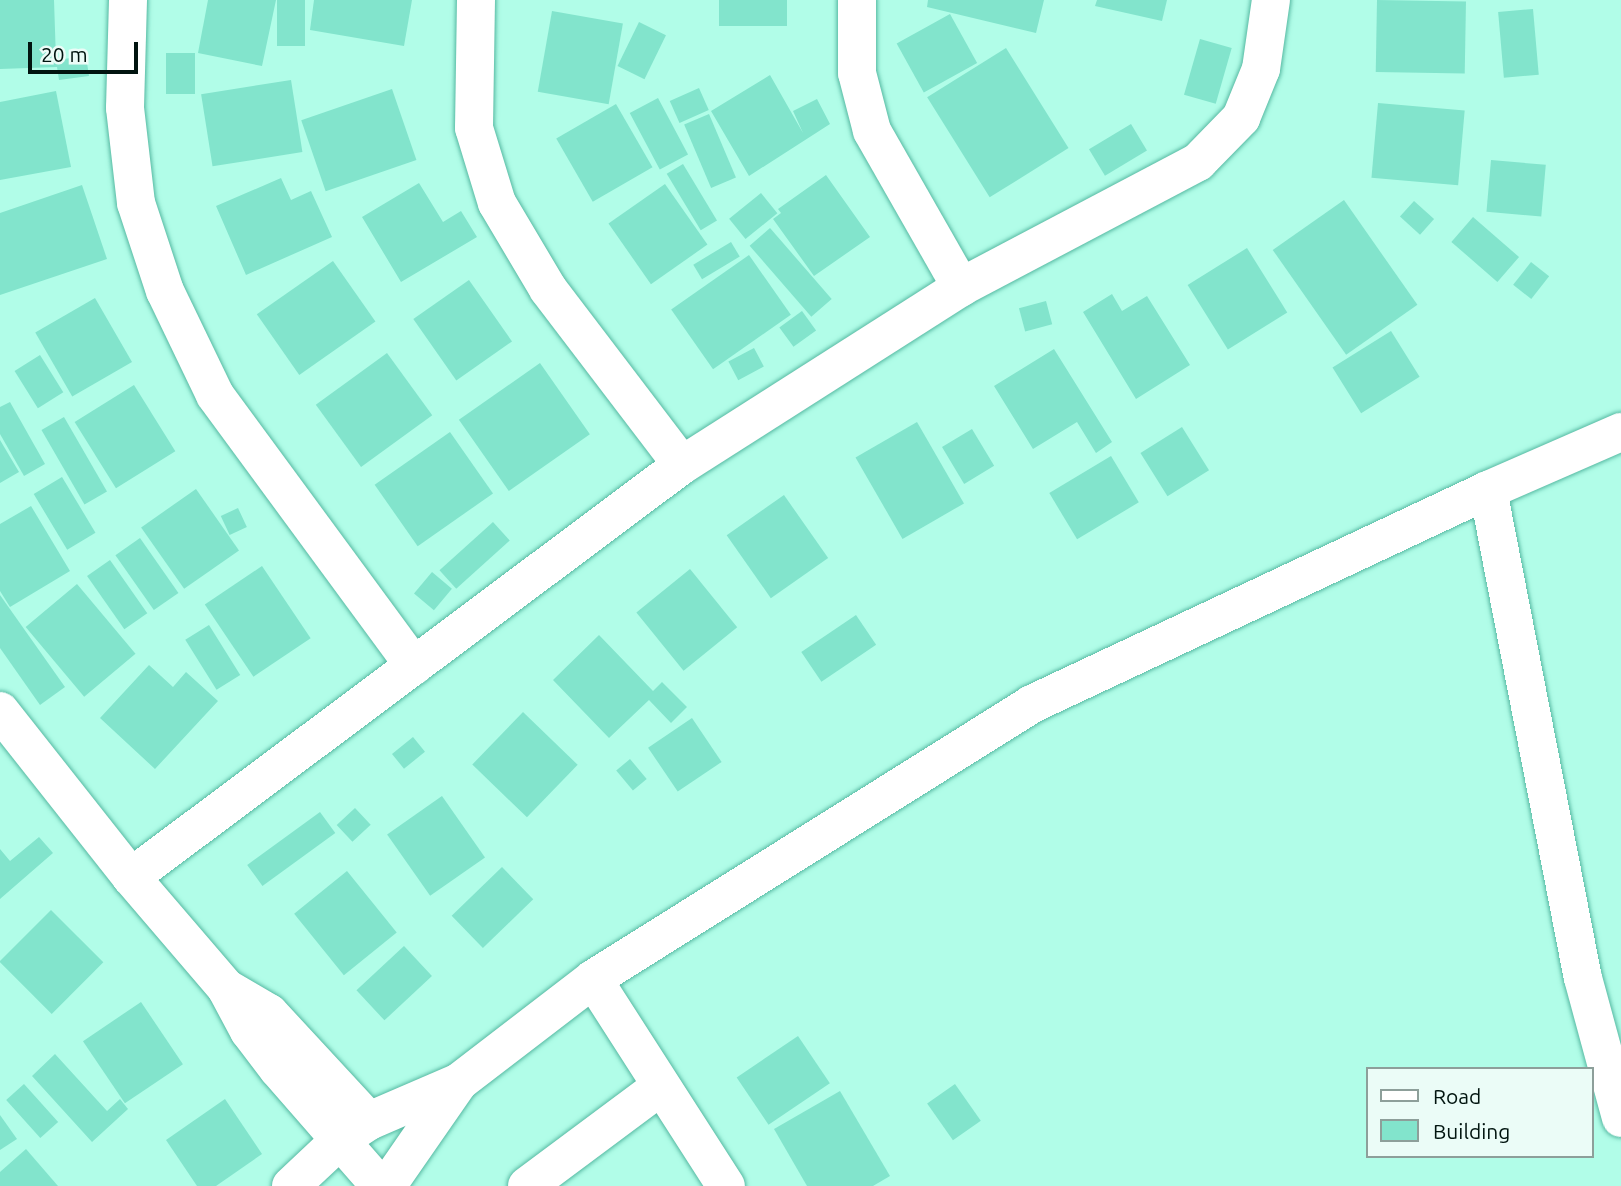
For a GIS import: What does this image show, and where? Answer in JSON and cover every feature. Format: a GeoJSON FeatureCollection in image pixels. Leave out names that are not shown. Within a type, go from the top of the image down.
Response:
{"type":"FeatureCollection","features":[{"type":"Feature","properties":{"kind":"street"},"geometry":{"type":"LineString","coordinates":[[128,0],[125,108],[135,203],[165,291],[215,395],[414,666]]}},
{"type":"Feature","properties":{"kind":"street"},"geometry":{"type":"LineString","coordinates":[[476,0],[474,128],[497,204],[548,289],[682,465]]}},
{"type":"Feature","properties":{"kind":"street"},"geometry":{"type":"LineString","coordinates":[[858,0],[857,73],[872,131],[961,287]]}},
{"type":"Feature","properties":{"kind":"street"},"geometry":{"type":"LineString","coordinates":[[131,877],[682,465],[961,287],[1198,162],[1222,142],[1241,118],[1261,69],[1271,0]]}},
{"type":"Feature","properties":{"kind":"street"},"geometry":{"type":"LineString","coordinates":[[291,1186],[355,1130],[459,1083],[593,979],[1032,704],[1488,490],[1621,432]]}},
{"type":"Feature","properties":{"kind":"street"},"geometry":{"type":"LineString","coordinates":[[1488,490],[1583,978],[1613,1059],[1621,1118]]}},
{"type":"Feature","properties":{"kind":"street"},"geometry":{"type":"LineString","coordinates":[[0,711],[131,877],[226,988],[269,1013],[355,1130],[380,1186]]}},
{"type":"Feature","properties":{"kind":"street"},"geometry":{"type":"LineString","coordinates":[[593,979],[726,1186]]}},
{"type":"Feature","properties":{"kind":"street"},"geometry":{"type":"LineString","coordinates":[[387,1186],[459,1083]]}},
{"type":"Feature","properties":{"kind":"street"},"geometry":{"type":"LineString","coordinates":[[527,1186],[661,1086]]}},
{"type":"Feature","properties":{"kind":"building"},"geometry":{"type":"Polygon","coordinates":[[[0,0],[54,0],[56,60],[86,56],[89,76],[59,80],[57,67],[0,69],[0,0]]]}},
{"type":"Feature","properties":{"kind":"building"},"geometry":{"type":"Polygon","coordinates":[[[208,0],[276,0],[262,66],[198,53],[208,0]]]}},
{"type":"Feature","properties":{"kind":"building"},"geometry":{"type":"Polygon","coordinates":[[[277,0],[305,0],[305,46],[277,46],[277,0]]]}},
{"type":"Feature","properties":{"kind":"building"},"geometry":{"type":"Polygon","coordinates":[[[314,0],[412,0],[404,46],[310,30],[314,0]]]}},
{"type":"Feature","properties":{"kind":"building"},"geometry":{"type":"Polygon","coordinates":[[[719,0],[787,0],[787,26],[719,26],[719,0]]]}},
{"type":"Feature","properties":{"kind":"building"},"geometry":{"type":"Polygon","coordinates":[[[928,0],[1044,0],[1036,33],[927,7],[928,0]]]}},
{"type":"Feature","properties":{"kind":"building"},"geometry":{"type":"Polygon","coordinates":[[[1097,0],[1167,0],[1162,21],[1095,6],[1097,0]]]}},
{"type":"Feature","properties":{"kind":"building"},"geometry":{"type":"Polygon","coordinates":[[[1377,0],[1466,2],[1465,74],[1376,72],[1377,0]]]}},
{"type":"Feature","properties":{"kind":"building"},"geometry":{"type":"Polygon","coordinates":[[[1533,9],[1539,75],[1504,78],[1498,12],[1533,9]]]}},
{"type":"Feature","properties":{"kind":"building"},"geometry":{"type":"Polygon","coordinates":[[[552,11],[623,24],[609,104],[538,92],[552,11]]]}},
{"type":"Feature","properties":{"kind":"building"},"geometry":{"type":"Polygon","coordinates":[[[950,14],[977,63],[924,93],[897,44],[950,14]]]}},
{"type":"Feature","properties":{"kind":"building"},"geometry":{"type":"Polygon","coordinates":[[[639,22],[666,35],[644,79],[618,66],[639,22]]]}},
{"type":"Feature","properties":{"kind":"building"},"geometry":{"type":"Polygon","coordinates":[[[1200,39],[1232,48],[1216,104],[1184,95],[1200,39]]]}},
{"type":"Feature","properties":{"kind":"building"},"geometry":{"type":"Polygon","coordinates":[[[1006,48],[1069,148],[990,197],[927,97],[1006,48]]]}},
{"type":"Feature","properties":{"kind":"building"},"geometry":{"type":"Polygon","coordinates":[[[166,53],[195,53],[195,94],[166,94],[166,53]]]}},
{"type":"Feature","properties":{"kind":"building"},"geometry":{"type":"Polygon","coordinates":[[[770,75],[803,133],[793,111],[817,99],[830,124],[749,176],[711,111],[770,75]]]}},
{"type":"Feature","properties":{"kind":"building"},"geometry":{"type":"Polygon","coordinates":[[[291,80],[302,152],[213,166],[201,94],[291,80]]]}},
{"type":"Feature","properties":{"kind":"building"},"geometry":{"type":"Polygon","coordinates":[[[699,88],[709,110],[680,123],[670,101],[699,88]]]}},
{"type":"Feature","properties":{"kind":"building"},"geometry":{"type":"Polygon","coordinates":[[[392,89],[416,160],[326,191],[301,120],[392,89]]]}},
{"type":"Feature","properties":{"kind":"building"},"geometry":{"type":"Polygon","coordinates":[[[56,91],[71,167],[0,180],[0,102],[56,91]]]}},
{"type":"Feature","properties":{"kind":"building"},"geometry":{"type":"Polygon","coordinates":[[[658,98],[688,155],[660,170],[630,113],[658,98]]]}},
{"type":"Feature","properties":{"kind":"building"},"geometry":{"type":"Polygon","coordinates":[[[1378,103],[1465,111],[1458,185],[1371,178],[1378,103]]]}},
{"type":"Feature","properties":{"kind":"building"},"geometry":{"type":"Polygon","coordinates":[[[616,104],[652,167],[593,202],[556,138],[616,104]]]}},
{"type":"Feature","properties":{"kind":"building"},"geometry":{"type":"Polygon","coordinates":[[[709,114],[736,178],[711,188],[684,125],[709,114]]]}},
{"type":"Feature","properties":{"kind":"building"},"geometry":{"type":"Polygon","coordinates":[[[1131,124],[1147,151],[1105,176],[1089,149],[1131,124]]]}},
{"type":"Feature","properties":{"kind":"building"},"geometry":{"type":"Polygon","coordinates":[[[1491,160],[1546,165],[1541,217],[1486,212],[1491,160]]]}},
{"type":"Feature","properties":{"kind":"building"},"geometry":{"type":"Polygon","coordinates":[[[683,164],[717,221],[701,230],[667,174],[683,164]]]}},
{"type":"Feature","properties":{"kind":"building"},"geometry":{"type":"Polygon","coordinates":[[[826,175],[870,237],[814,276],[773,219],[781,213],[778,209],[826,175]]]}},
{"type":"Feature","properties":{"kind":"building"},"geometry":{"type":"Polygon","coordinates":[[[281,178],[291,200],[311,191],[332,237],[246,275],[216,206],[281,178]]]}},
{"type":"Feature","properties":{"kind":"building"},"geometry":{"type":"Polygon","coordinates":[[[419,183],[443,222],[461,211],[477,237],[401,282],[362,217],[419,183]]]}},
{"type":"Feature","properties":{"kind":"building"},"geometry":{"type":"Polygon","coordinates":[[[665,184],[707,245],[651,284],[608,224],[665,184]]]}},
{"type":"Feature","properties":{"kind":"building"},"geometry":{"type":"Polygon","coordinates":[[[82,185],[107,259],[0,295],[0,213],[82,185]]]}},
{"type":"Feature","properties":{"kind":"building"},"geometry":{"type":"Polygon","coordinates":[[[761,193],[777,213],[745,239],[729,219],[761,193]]]}},
{"type":"Feature","properties":{"kind":"building"},"geometry":{"type":"Polygon","coordinates":[[[1344,200],[1417,305],[1346,355],[1273,250],[1344,200]]]}},
{"type":"Feature","properties":{"kind":"building"},"geometry":{"type":"Polygon","coordinates":[[[1414,201],[1434,219],[1420,235],[1400,217],[1414,201]]]}},
{"type":"Feature","properties":{"kind":"building"},"geometry":{"type":"Polygon","coordinates":[[[1473,217],[1519,257],[1497,282],[1451,242],[1473,217]]]}},
{"type":"Feature","properties":{"kind":"building"},"geometry":{"type":"Polygon","coordinates":[[[770,228],[832,299],[811,317],[750,246],[770,228]]]}},
{"type":"Feature","properties":{"kind":"building"},"geometry":{"type":"Polygon","coordinates":[[[731,242],[740,257],[702,279],[693,265],[731,242]]]}},
{"type":"Feature","properties":{"kind":"building"},"geometry":{"type":"Polygon","coordinates":[[[1247,248],[1287,312],[1228,350],[1188,285],[1247,248]]]}},
{"type":"Feature","properties":{"kind":"building"},"geometry":{"type":"Polygon","coordinates":[[[749,255],[791,315],[713,369],[671,309],[749,255]]]}},
{"type":"Feature","properties":{"kind":"building"},"geometry":{"type":"Polygon","coordinates":[[[333,261],[375,322],[299,375],[257,314],[333,261]]]}},
{"type":"Feature","properties":{"kind":"building"},"geometry":{"type":"Polygon","coordinates":[[[1531,262],[1549,276],[1531,299],[1513,285],[1531,262]]]}},
{"type":"Feature","properties":{"kind":"building"},"geometry":{"type":"Polygon","coordinates":[[[469,280],[512,341],[456,380],[413,319],[469,280]]]}},
{"type":"Feature","properties":{"kind":"building"},"geometry":{"type":"Polygon","coordinates":[[[1112,294],[1122,311],[1147,296],[1190,365],[1136,399],[1083,312],[1112,294]]]}},
{"type":"Feature","properties":{"kind":"building"},"geometry":{"type":"Polygon","coordinates":[[[95,298],[132,362],[72,397],[35,332],[95,298]]]}},
{"type":"Feature","properties":{"kind":"building"},"geometry":{"type":"Polygon","coordinates":[[[1046,301],[1052,324],[1025,331],[1019,308],[1046,301]]]}},
{"type":"Feature","properties":{"kind":"building"},"geometry":{"type":"Polygon","coordinates":[[[802,311],[816,330],[793,347],[779,327],[802,311]]]}},
{"type":"Feature","properties":{"kind":"building"},"geometry":{"type":"Polygon","coordinates":[[[1391,331],[1420,377],[1361,413],[1332,368],[1391,331]]]}},
{"type":"Feature","properties":{"kind":"building"},"geometry":{"type":"Polygon","coordinates":[[[754,348],[764,367],[738,380],[728,362],[754,348]]]}},
{"type":"Feature","properties":{"kind":"building"},"geometry":{"type":"Polygon","coordinates":[[[1054,349],[1112,442],[1096,453],[1077,422],[1033,449],[994,386],[1054,349]]]}},
{"type":"Feature","properties":{"kind":"building"},"geometry":{"type":"Polygon","coordinates":[[[387,353],[432,415],[361,467],[316,405],[387,353]]]}},
{"type":"Feature","properties":{"kind":"building"},"geometry":{"type":"Polygon","coordinates":[[[40,355],[63,392],[38,408],[15,371],[40,355]]]}},
{"type":"Feature","properties":{"kind":"building"},"geometry":{"type":"Polygon","coordinates":[[[540,363],[590,434],[509,491],[459,420],[540,363]]]}},
{"type":"Feature","properties":{"kind":"building"},"geometry":{"type":"Polygon","coordinates":[[[134,385],[175,451],[116,488],[75,422],[134,385]]]}},
{"type":"Feature","properties":{"kind":"building"},"geometry":{"type":"Polygon","coordinates":[[[10,402],[45,464],[24,476],[0,434],[0,407],[10,402]]]}},
{"type":"Feature","properties":{"kind":"building"},"geometry":{"type":"Polygon","coordinates":[[[64,417],[107,491],[84,504],[41,430],[64,417]]]}},
{"type":"Feature","properties":{"kind":"building"},"geometry":{"type":"Polygon","coordinates":[[[917,422],[964,503],[903,539],[856,458],[917,422]]]}},
{"type":"Feature","properties":{"kind":"building"},"geometry":{"type":"Polygon","coordinates":[[[1182,427],[1209,470],[1167,496],[1140,453],[1182,427]]]}},
{"type":"Feature","properties":{"kind":"building"},"geometry":{"type":"Polygon","coordinates":[[[972,429],[994,466],[964,484],[942,447],[972,429]]]}},
{"type":"Feature","properties":{"kind":"building"},"geometry":{"type":"Polygon","coordinates":[[[450,432],[493,493],[418,546],[375,485],[450,432]]]}},
{"type":"Feature","properties":{"kind":"building"},"geometry":{"type":"Polygon","coordinates":[[[0,440],[19,472],[0,483],[0,440]]]}},
{"type":"Feature","properties":{"kind":"building"},"geometry":{"type":"Polygon","coordinates":[[[1111,456],[1139,502],[1077,539],[1049,493],[1111,456]]]}},
{"type":"Feature","properties":{"kind":"building"},"geometry":{"type":"Polygon","coordinates":[[[62,477],[95,533],[67,550],[34,494],[62,477]]]}},
{"type":"Feature","properties":{"kind":"building"},"geometry":{"type":"Polygon","coordinates":[[[196,489],[239,550],[184,589],[141,527],[196,489]]]}},
{"type":"Feature","properties":{"kind":"building"},"geometry":{"type":"Polygon","coordinates":[[[784,495],[828,558],[771,598],[727,535],[784,495]]]}},
{"type":"Feature","properties":{"kind":"building"},"geometry":{"type":"Polygon","coordinates":[[[31,506],[70,571],[10,607],[0,591],[0,524],[31,506]]]}},
{"type":"Feature","properties":{"kind":"building"},"geometry":{"type":"Polygon","coordinates":[[[238,508],[247,527],[230,535],[221,516],[238,508]]]}},
{"type":"Feature","properties":{"kind":"building"},"geometry":{"type":"Polygon","coordinates":[[[493,522],[510,541],[456,589],[439,570],[493,522]]]}},
{"type":"Feature","properties":{"kind":"building"},"geometry":{"type":"Polygon","coordinates":[[[140,538],[178,593],[154,610],[115,555],[140,538]]]}},
{"type":"Feature","properties":{"kind":"building"},"geometry":{"type":"Polygon","coordinates":[[[110,560],[147,613],[124,629],[87,576],[110,560]]]}},
{"type":"Feature","properties":{"kind":"building"},"geometry":{"type":"Polygon","coordinates":[[[262,566],[311,638],[253,677],[205,605],[262,566]]]}},
{"type":"Feature","properties":{"kind":"building"},"geometry":{"type":"Polygon","coordinates":[[[690,569],[737,627],[684,671],[636,612],[690,569]]]}},
{"type":"Feature","properties":{"kind":"building"},"geometry":{"type":"Polygon","coordinates":[[[432,572],[452,589],[434,610],[414,593],[432,572]]]}},
{"type":"Feature","properties":{"kind":"building"},"geometry":{"type":"Polygon","coordinates":[[[77,584],[135,654],[84,697],[26,627],[77,584]]]}},
{"type":"Feature","properties":{"kind":"building"},"geometry":{"type":"Polygon","coordinates":[[[0,595],[65,687],[40,705],[0,648],[0,595]]]}},
{"type":"Feature","properties":{"kind":"building"},"geometry":{"type":"Polygon","coordinates":[[[856,615],[876,645],[821,682],[801,652],[856,615]]]}},
{"type":"Feature","properties":{"kind":"building"},"geometry":{"type":"Polygon","coordinates":[[[209,625],[240,675],[217,690],[185,640],[209,625]]]}},
{"type":"Feature","properties":{"kind":"building"},"geometry":{"type":"Polygon","coordinates":[[[599,635],[653,691],[662,682],[687,707],[671,723],[649,700],[609,738],[553,680],[599,635]]]}},
{"type":"Feature","properties":{"kind":"building"},"geometry":{"type":"Polygon","coordinates":[[[149,665],[173,687],[186,672],[218,701],[155,769],[100,718],[149,665]]]}},
{"type":"Feature","properties":{"kind":"building"},"geometry":{"type":"Polygon","coordinates":[[[523,712],[578,765],[527,817],[472,765],[523,712]]]}},
{"type":"Feature","properties":{"kind":"building"},"geometry":{"type":"Polygon","coordinates":[[[692,718],[722,762],[678,792],[648,748],[692,718]]]}},
{"type":"Feature","properties":{"kind":"building"},"geometry":{"type":"Polygon","coordinates":[[[413,737],[425,752],[404,769],[392,754],[413,737]]]}},
{"type":"Feature","properties":{"kind":"building"},"geometry":{"type":"Polygon","coordinates":[[[630,759],[647,779],[633,790],[616,771],[630,759]]]}},
{"type":"Feature","properties":{"kind":"building"},"geometry":{"type":"Polygon","coordinates":[[[442,796],[485,857],[430,896],[387,834],[442,796]]]}},
{"type":"Feature","properties":{"kind":"building"},"geometry":{"type":"Polygon","coordinates":[[[355,808],[371,825],[352,842],[337,825],[355,808]]]}},
{"type":"Feature","properties":{"kind":"building"},"geometry":{"type":"Polygon","coordinates":[[[320,812],[335,833],[262,886],[247,865],[320,812]]]}},
{"type":"Feature","properties":{"kind":"building"},"geometry":{"type":"Polygon","coordinates":[[[39,837],[53,853],[0,899],[0,849],[10,861],[39,837]]]}},
{"type":"Feature","properties":{"kind":"building"},"geometry":{"type":"Polygon","coordinates":[[[502,867],[533,899],[483,948],[452,916],[502,867]]]}},
{"type":"Feature","properties":{"kind":"building"},"geometry":{"type":"Polygon","coordinates":[[[347,871],[397,932],[344,975],[294,914],[347,871]]]}},
{"type":"Feature","properties":{"kind":"building"},"geometry":{"type":"Polygon","coordinates":[[[51,910],[103,962],[52,1014],[0,962],[51,910]]]}},
{"type":"Feature","properties":{"kind":"building"},"geometry":{"type":"Polygon","coordinates":[[[404,946],[432,976],[384,1020],[356,990],[404,946]]]}},
{"type":"Feature","properties":{"kind":"building"},"geometry":{"type":"Polygon","coordinates":[[[141,1002],[183,1064],[125,1103],[83,1041],[141,1002]]]}},
{"type":"Feature","properties":{"kind":"building"},"geometry":{"type":"Polygon","coordinates":[[[798,1036],[830,1083],[769,1125],[737,1077],[798,1036]]]}},
{"type":"Feature","properties":{"kind":"building"},"geometry":{"type":"Polygon","coordinates":[[[55,1054],[107,1111],[120,1099],[128,1109],[92,1142],[32,1076],[55,1054]]]}},
{"type":"Feature","properties":{"kind":"building"},"geometry":{"type":"Polygon","coordinates":[[[24,1084],[58,1122],[40,1138],[6,1100],[24,1084]]]}},
{"type":"Feature","properties":{"kind":"building"},"geometry":{"type":"Polygon","coordinates":[[[955,1084],[981,1121],[953,1140],[927,1104],[955,1084]]]}},
{"type":"Feature","properties":{"kind":"building"},"geometry":{"type":"Polygon","coordinates":[[[840,1091],[890,1176],[873,1186],[807,1186],[774,1129],[840,1091]]]}},
{"type":"Feature","properties":{"kind":"building"},"geometry":{"type":"Polygon","coordinates":[[[225,1099],[262,1154],[216,1186],[197,1186],[166,1140],[225,1099]]]}},
{"type":"Feature","properties":{"kind":"building"},"geometry":{"type":"Polygon","coordinates":[[[0,1115],[17,1139],[0,1150],[0,1115]]]}},
{"type":"Feature","properties":{"kind":"building"},"geometry":{"type":"Polygon","coordinates":[[[26,1149],[58,1186],[0,1186],[0,1172],[26,1149]]]}}]}
